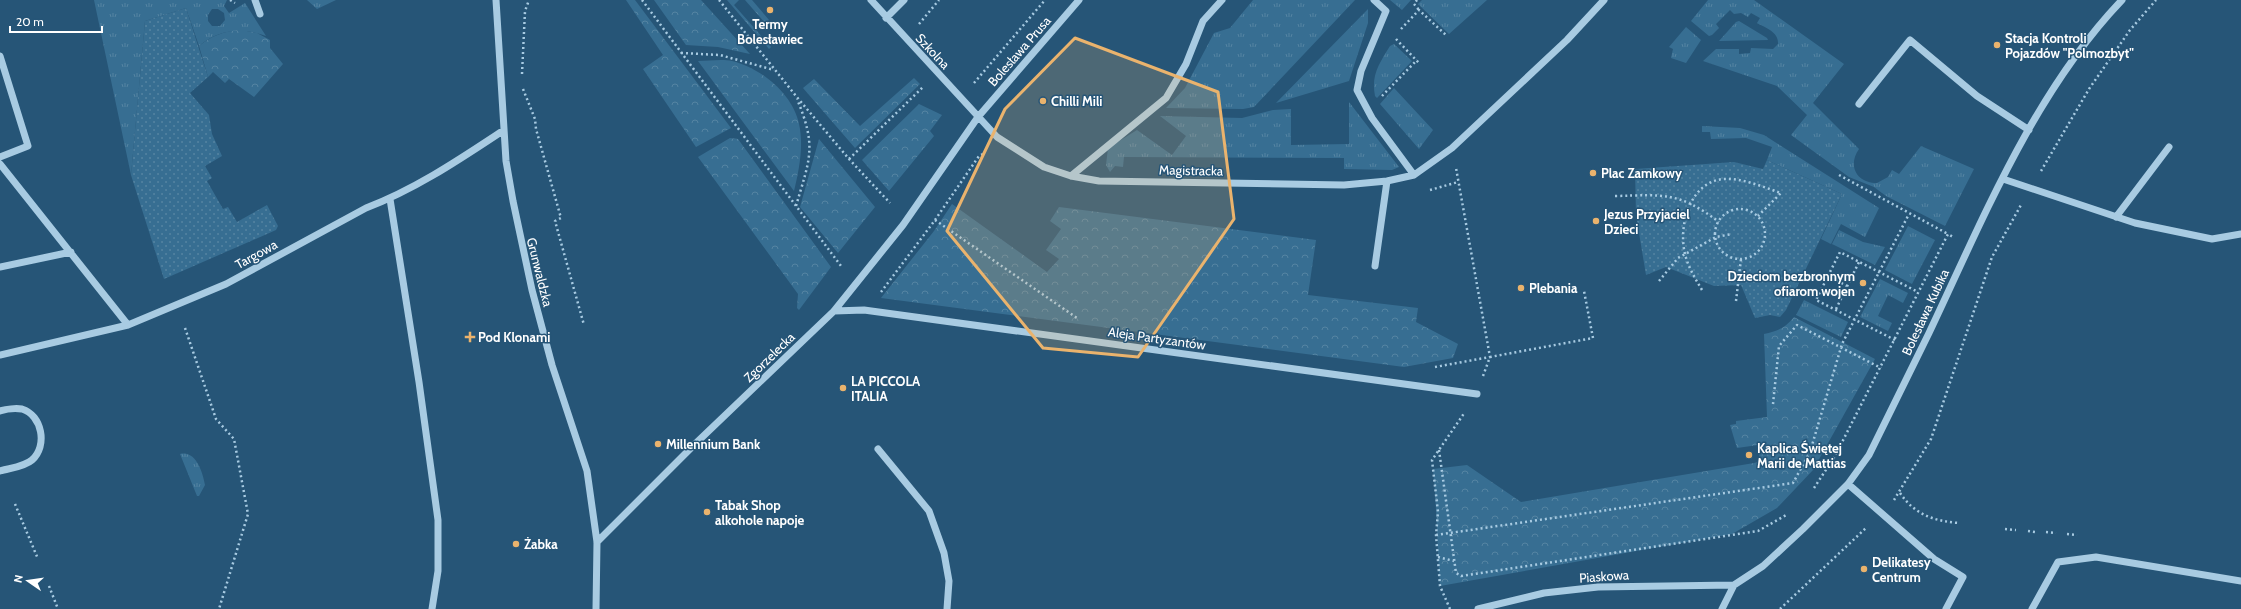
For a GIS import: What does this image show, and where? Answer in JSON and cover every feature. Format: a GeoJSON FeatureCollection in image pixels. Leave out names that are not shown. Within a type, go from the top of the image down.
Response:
{"type":"FeatureCollection","features":[{"type":"Feature","properties":{"kind":"street"},"geometry":{"type":"LineString","coordinates":[[254,0],[260,14]]}},
{"type":"Feature","properties":{"kind":"street","name":"Grunwaldzka"},"geometry":{"type":"LineString","coordinates":[[496,0],[506,161],[520,240],[552,365],[587,471],[597,542]]}},
{"type":"Feature","properties":{"kind":"street","name":"Szkolna"},"geometry":{"type":"LineString","coordinates":[[871,0],[978,117]]}},
{"type":"Feature","properties":{"kind":"street"},"geometry":{"type":"LineString","coordinates":[[886,18],[904,0]]}},
{"type":"Feature","properties":{"kind":"street","name":"Bolesława Prusa"},"geometry":{"type":"LineString","coordinates":[[978,117],[1079,0]]}},
{"type":"Feature","properties":{"kind":"street"},"geometry":{"type":"LineString","coordinates":[[1071,176],[1166,98],[1186,64],[1203,21],[1222,0]]}},
{"type":"Feature","properties":{"kind":"street"},"geometry":{"type":"LineString","coordinates":[[1374,0],[1386,11],[1364,64],[1357,90],[1372,118],[1417,172],[1452,148],[1567,40],[1604,0]]}},
{"type":"Feature","properties":{"kind":"street","name":"Bolesława Kubika"},"geometry":{"type":"LineString","coordinates":[[1734,585],[1763,566],[1848,484],[1869,455],[2003,179],[2029,130],[2079,52],[2106,17],[2122,0]]}},
{"type":"Feature","properties":{"kind":"street"},"geometry":{"type":"LineString","coordinates":[[1859,104],[1910,40],[1977,96],[2029,130]]}},
{"type":"Feature","properties":{"kind":"street"},"geometry":{"type":"LineString","coordinates":[[0,56],[28,146],[0,157]]}},
{"type":"Feature","properties":{"kind":"street","name":"Magistracka"},"geometry":{"type":"LineString","coordinates":[[978,117],[997,137],[1015,150],[1044,167],[1071,176],[1099,181],[1344,185],[1387,182],[1417,172]]}},
{"type":"Feature","properties":{"kind":"street","name":"Zgorzelecka"},"geometry":{"type":"LineString","coordinates":[[597,542],[694,445],[834,311],[903,225],[978,117]]}},
{"type":"Feature","properties":{"kind":"street","name":"Targowa"},"geometry":{"type":"LineString","coordinates":[[0,355],[128,324],[226,284],[366,208],[390,199],[447,168],[504,130]]}},
{"type":"Feature","properties":{"kind":"street"},"geometry":{"type":"LineString","coordinates":[[2116,217],[2169,146]]}},
{"type":"Feature","properties":{"kind":"street"},"geometry":{"type":"LineString","coordinates":[[0,164],[128,324]]}},
{"type":"Feature","properties":{"kind":"street"},"geometry":{"type":"LineString","coordinates":[[2003,179],[2116,217],[2212,239],[2241,234]]}},
{"type":"Feature","properties":{"kind":"street"},"geometry":{"type":"LineString","coordinates":[[1375,266],[1387,182]]}},
{"type":"Feature","properties":{"kind":"street"},"geometry":{"type":"LineString","coordinates":[[390,199],[419,382],[438,520],[438,571],[432,609]]}},
{"type":"Feature","properties":{"kind":"street"},"geometry":{"type":"LineString","coordinates":[[0,267],[71,252]]}},
{"type":"Feature","properties":{"kind":"street","name":"Aleja Partyzantów"},"geometry":{"type":"LineString","coordinates":[[834,311],[864,310],[1477,394]]}},
{"type":"Feature","properties":{"kind":"street"},"geometry":{"type":"LineString","coordinates":[[0,411],[21,409],[32,414],[38,425],[42,438],[40,451],[31,461],[0,471]]}},
{"type":"Feature","properties":{"kind":"street"},"geometry":{"type":"LineString","coordinates":[[878,449],[929,511],[944,553],[949,581],[947,609]]}},
{"type":"Feature","properties":{"kind":"street"},"geometry":{"type":"LineString","coordinates":[[1848,484],[1934,559],[1963,577],[1946,609]]}},
{"type":"Feature","properties":{"kind":"street"},"geometry":{"type":"LineString","coordinates":[[596,609],[597,542]]}},
{"type":"Feature","properties":{"kind":"street"},"geometry":{"type":"LineString","coordinates":[[2032,609],[2058,562],[2096,557],[2241,581]]}},
{"type":"Feature","properties":{"kind":"street","name":"Piaskowa"},"geometry":{"type":"LineString","coordinates":[[1478,609],[1544,593],[1590,588],[1647,585],[1734,585]]}},
{"type":"Feature","properties":{"kind":"street"},"geometry":{"type":"LineString","coordinates":[[1722,609],[1734,585]]}},
{"type":"Feature","properties":{"kind":"path"},"geometry":{"type":"LineString","coordinates":[[522,80],[525,11],[530,0]]}},
{"type":"Feature","properties":{"kind":"path"},"geometry":{"type":"LineString","coordinates":[[642,0],[841,266]]}},
{"type":"Feature","properties":{"kind":"path"},"geometry":{"type":"LineString","coordinates":[[719,0],[849,159],[890,203]]}},
{"type":"Feature","properties":{"kind":"path"},"geometry":{"type":"LineString","coordinates":[[917,29],[939,0]]}},
{"type":"Feature","properties":{"kind":"path"},"geometry":{"type":"LineString","coordinates":[[971,84],[977,82],[1045,0]]}},
{"type":"Feature","properties":{"kind":"path"},"geometry":{"type":"LineString","coordinates":[[1417,0],[1414,4],[1447,36]]}},
{"type":"Feature","properties":{"kind":"path"},"geometry":{"type":"LineString","coordinates":[[1780,609],[1882,513],[1900,493],[1931,439],[1992,257],[2089,89],[2130,30],[2156,0]]}},
{"type":"Feature","properties":{"kind":"path"},"geometry":{"type":"LineString","coordinates":[[1399,32],[1419,10]]}},
{"type":"Feature","properties":{"kind":"path"},"geometry":{"type":"LineString","coordinates":[[1394,37],[1420,63]]}},
{"type":"Feature","properties":{"kind":"path"},"geometry":{"type":"LineString","coordinates":[[681,53],[720,55],[775,70]]}},
{"type":"Feature","properties":{"kind":"path"},"geometry":{"type":"LineString","coordinates":[[1380,98],[1417,60]]}},
{"type":"Feature","properties":{"kind":"path"},"geometry":{"type":"LineString","coordinates":[[849,159],[927,83]]}},
{"type":"Feature","properties":{"kind":"path"},"geometry":{"type":"LineString","coordinates":[[522,87],[535,119],[536,129],[561,218],[555,221],[584,325]]}},
{"type":"Feature","properties":{"kind":"path"},"geometry":{"type":"LineString","coordinates":[[796,96],[805,118],[810,140],[810,158],[796,206]]}},
{"type":"Feature","properties":{"kind":"path"},"geometry":{"type":"LineString","coordinates":[[1450,609],[1440,586],[1436,535],[1438,512],[1432,460],[1477,394],[1490,357],[1452,148]]}},
{"type":"Feature","properties":{"kind":"path"},"geometry":{"type":"LineString","coordinates":[[1839,175],[1908,214],[1952,236]]}},
{"type":"Feature","properties":{"kind":"path"},"geometry":{"type":"LineString","coordinates":[[1702,290],[1692,273],[1684,254],[1682,230],[1691,202],[1704,186],[1724,179],[1746,182],[1780,192],[1758,216]]}},
{"type":"Feature","properties":{"kind":"path"},"geometry":{"type":"LineString","coordinates":[[1615,196],[1666,196],[1691,202],[1719,222]]}},
{"type":"Feature","properties":{"kind":"path"},"geometry":{"type":"LineString","coordinates":[[1735,210],[1747,210],[1758,216],[1764,228],[1764,243],[1755,255],[1742,259],[1727,256],[1721,251],[1716,237],[1719,222],[1724,215],[1735,210]]}},
{"type":"Feature","properties":{"kind":"path"},"geometry":{"type":"LineString","coordinates":[[1436,535],[1793,483],[1810,452],[1841,347],[1908,214]]}},
{"type":"Feature","properties":{"kind":"path"},"geometry":{"type":"LineString","coordinates":[[880,294],[935,220],[1083,323]]}},
{"type":"Feature","properties":{"kind":"path"},"geometry":{"type":"LineString","coordinates":[[1659,281],[1678,258],[1684,254],[1716,237],[1732,234]]}},
{"type":"Feature","properties":{"kind":"path"},"geometry":{"type":"LineString","coordinates":[[1812,490],[1835,456],[1948,234]]}},
{"type":"Feature","properties":{"kind":"path"},"geometry":{"type":"LineString","coordinates":[[1895,340],[1816,300],[1840,252],[1918,292]]}},
{"type":"Feature","properties":{"kind":"path"},"geometry":{"type":"LineString","coordinates":[[1736,301],[1742,259]]}},
{"type":"Feature","properties":{"kind":"path"},"geometry":{"type":"LineString","coordinates":[[1836,309],[1859,262]]}},
{"type":"Feature","properties":{"kind":"path"},"geometry":{"type":"LineString","coordinates":[[1828,276],[1847,286]]}},
{"type":"Feature","properties":{"kind":"path"},"geometry":{"type":"LineString","coordinates":[[1428,368],[1593,338],[1584,291]]}},
{"type":"Feature","properties":{"kind":"path"},"geometry":{"type":"LineString","coordinates":[[1773,404],[1779,346],[1797,326],[1881,368]]}},
{"type":"Feature","properties":{"kind":"path"},"geometry":{"type":"LineString","coordinates":[[185,328],[216,419],[234,439],[248,514],[219,609]]}},
{"type":"Feature","properties":{"kind":"path"},"geometry":{"type":"LineString","coordinates":[[1439,450],[1456,573],[1461,576],[1758,531],[1793,510]]}},
{"type":"Feature","properties":{"kind":"path"},"geometry":{"type":"LineString","coordinates":[[1900,493],[1907,504],[1926,517],[1959,523]]}},
{"type":"Feature","properties":{"kind":"path"},"geometry":{"type":"LineString","coordinates":[[15,504],[38,559]]}},
{"type":"Feature","properties":{"kind":"path"},"geometry":{"type":"LineString","coordinates":[[2005,529],[2016,530]]}},
{"type":"Feature","properties":{"kind":"path"},"geometry":{"type":"LineString","coordinates":[[2028,531],[2035,532]]}},
{"type":"Feature","properties":{"kind":"path"},"geometry":{"type":"LineString","coordinates":[[2046,532],[2056,533]]}},
{"type":"Feature","properties":{"kind":"path"},"geometry":{"type":"LineString","coordinates":[[2067,534],[2077,535]]}},
{"type":"Feature","properties":{"kind":"path"},"geometry":{"type":"LineString","coordinates":[[1438,557],[1454,561]]}},
{"type":"Feature","properties":{"kind":"path"},"geometry":{"type":"LineString","coordinates":[[49,586],[58,609]]}},
{"type":"Feature","properties":{"kind":"highlighted area"},"geometry":{"type":"Polygon","coordinates":[[[1075,38],[1218,92],[1234,219],[1138,357],[1043,348],[947,231],[1005,109],[1075,38]]]}},
{"type":"Feature","properties":{"kind":"green space"},"geometry":{"type":"Polygon","coordinates":[[[94,0],[227,0],[224,6],[229,13],[245,3],[266,36],[248,31],[231,31],[215,36],[199,46],[186,8],[145,21],[131,175],[94,0]],[[212,9],[208,15],[208,21],[212,26],[220,26],[225,20],[224,13],[218,9],[212,9]]]}},
{"type":"Feature","properties":{"kind":"green space"},"geometry":{"type":"Polygon","coordinates":[[[307,0],[336,0],[317,9],[307,0]]]}},
{"type":"Feature","properties":{"kind":"green space"},"geometry":{"type":"Polygon","coordinates":[[[626,0],[635,0],[731,128],[696,147],[643,69],[663,55],[626,0]]]}},
{"type":"Feature","properties":{"kind":"green space"},"geometry":{"type":"Polygon","coordinates":[[[654,0],[701,0],[750,54],[718,47],[686,45],[654,0]]]}},
{"type":"Feature","properties":{"kind":"green space"},"geometry":{"type":"Polygon","coordinates":[[[727,0],[739,0],[734,5],[771,47],[769,49],[727,0]]]}},
{"type":"Feature","properties":{"kind":"green space"},"geometry":{"type":"Polygon","coordinates":[[[745,0],[752,0],[769,20],[765,23],[745,0]]]}},
{"type":"Feature","properties":{"kind":"green space"},"geometry":{"type":"Polygon","coordinates":[[[1253,0],[1355,0],[1254,107],[1243,109],[1166,108],[1185,88],[1214,33],[1230,28],[1253,0]]]}},
{"type":"Feature","properties":{"kind":"green space"},"geometry":{"type":"Polygon","coordinates":[[[1390,0],[1411,0],[1402,10],[1390,0]]]}},
{"type":"Feature","properties":{"kind":"green space"},"geometry":{"type":"Polygon","coordinates":[[[1422,0],[1487,0],[1449,34],[1418,4],[1422,0]]]}},
{"type":"Feature","properties":{"kind":"green space"},"geometry":{"type":"Polygon","coordinates":[[[1708,0],[1754,0],[1844,64],[1813,103],[1859,149],[1854,161],[1854,167],[1859,177],[1870,182],[1877,183],[1888,177],[1892,170],[1899,174],[1921,146],[1974,169],[1945,226],[1886,196],[1874,187],[1849,177],[1791,135],[1807,115],[1777,86],[1703,61],[1716,49],[1739,49],[1739,54],[1750,53],[1751,48],[1773,49],[1778,44],[1778,40],[1774,33],[1757,23],[1760,18],[1751,13],[1748,17],[1741,13],[1734,14],[1730,10],[1716,24],[1719,28],[1709,36],[1691,21],[1708,0]]]}},
{"type":"Feature","properties":{"kind":"green space"},"geometry":{"type":"Polygon","coordinates":[[[186,8],[208,77],[190,93],[209,115],[212,134],[222,156],[205,166],[212,178],[207,181],[223,209],[228,207],[237,222],[267,205],[278,226],[276,230],[164,279],[131,175],[145,21],[186,8]]]}},
{"type":"Feature","properties":{"kind":"green space"},"geometry":{"type":"Polygon","coordinates":[[[1368,9],[1368,23],[1349,81],[1276,103],[1368,9]]]}},
{"type":"Feature","properties":{"kind":"green space"},"geometry":{"type":"Polygon","coordinates":[[[1739,21],[1768,40],[1719,41],[1736,22],[1739,21]]]}},
{"type":"Feature","properties":{"kind":"green space"},"geometry":{"type":"Polygon","coordinates":[[[1686,27],[1701,40],[1686,63],[1671,58],[1673,49],[1669,47],[1686,27]]]}},
{"type":"Feature","properties":{"kind":"green space"},"geometry":{"type":"Polygon","coordinates":[[[241,30],[257,33],[270,40],[270,48],[283,64],[254,97],[229,79],[225,83],[213,72],[208,77],[199,46],[208,39],[218,35],[241,30]]]}},
{"type":"Feature","properties":{"kind":"green space"},"geometry":{"type":"Polygon","coordinates":[[[1394,44],[1412,61],[1377,98],[1375,96],[1374,89],[1375,76],[1382,58],[1390,46],[1394,44]]]}},
{"type":"Feature","properties":{"kind":"green space"},"geometry":{"type":"Polygon","coordinates":[[[728,60],[743,64],[764,76],[774,84],[790,102],[796,113],[801,141],[799,166],[794,191],[698,61],[728,60]]]}},
{"type":"Feature","properties":{"kind":"green space"},"geometry":{"type":"Polygon","coordinates":[[[914,78],[920,84],[855,148],[803,88],[814,79],[860,126],[914,78]]]}},
{"type":"Feature","properties":{"kind":"green space"},"geometry":{"type":"Polygon","coordinates":[[[1394,88],[1433,130],[1419,149],[1380,104],[1394,88]]]}},
{"type":"Feature","properties":{"kind":"green space"},"geometry":{"type":"Polygon","coordinates":[[[1349,102],[1399,167],[1392,170],[1344,169],[1344,158],[1124,157],[1123,167],[1115,166],[1110,172],[1106,165],[1108,148],[1137,130],[1172,155],[1186,136],[1160,116],[1242,118],[1273,110],[1291,109],[1291,145],[1349,144],[1349,102]]]}},
{"type":"Feature","properties":{"kind":"green space"},"geometry":{"type":"Polygon","coordinates":[[[919,104],[942,115],[930,131],[934,136],[889,191],[862,160],[919,104]]]}},
{"type":"Feature","properties":{"kind":"green space"},"geometry":{"type":"Polygon","coordinates":[[[1702,126],[1740,128],[1764,135],[1879,208],[1865,237],[1841,224],[1831,244],[1821,239],[1842,194],[1767,160],[1772,147],[1746,138],[1711,139],[1710,132],[1702,132],[1702,126]]]}},
{"type":"Feature","properties":{"kind":"green space"},"geometry":{"type":"Polygon","coordinates":[[[730,138],[738,139],[831,267],[799,310],[797,308],[798,294],[698,157],[730,138]]]}},
{"type":"Feature","properties":{"kind":"green space"},"geometry":{"type":"Polygon","coordinates":[[[819,139],[875,207],[838,253],[800,207],[819,139]]]}},
{"type":"Feature","properties":{"kind":"green space"},"geometry":{"type":"Polygon","coordinates":[[[1767,160],[1842,194],[1786,310],[1780,317],[1770,315],[1755,318],[1741,285],[1714,286],[1666,267],[1646,275],[1636,215],[1635,169],[1734,162],[1763,169],[1767,160]]]}},
{"type":"Feature","properties":{"kind":"green space"},"geometry":{"type":"Polygon","coordinates":[[[952,204],[1047,272],[1059,259],[1046,250],[1061,229],[1050,221],[1059,207],[1316,240],[1308,295],[1418,308],[1416,322],[1458,344],[1453,358],[1404,367],[881,298],[934,231],[952,204]]]}},
{"type":"Feature","properties":{"kind":"green space"},"geometry":{"type":"Polygon","coordinates":[[[1908,226],[1935,240],[1912,284],[1885,270],[1908,226]]]}},
{"type":"Feature","properties":{"kind":"green space"},"geometry":{"type":"Polygon","coordinates":[[[1839,230],[1863,242],[1885,247],[1875,265],[1832,244],[1839,230]]]}},
{"type":"Feature","properties":{"kind":"green space"},"geometry":{"type":"Polygon","coordinates":[[[1880,279],[1908,293],[1903,303],[1888,295],[1878,316],[1892,323],[1888,331],[1860,317],[1880,279]]]}},
{"type":"Feature","properties":{"kind":"green space"},"geometry":{"type":"Polygon","coordinates":[[[1804,300],[1848,322],[1841,337],[1796,315],[1804,300]]]}},
{"type":"Feature","properties":{"kind":"green space"},"geometry":{"type":"Polygon","coordinates":[[[1794,317],[1875,359],[1813,470],[1777,508],[1732,534],[1440,586],[1433,469],[1467,465],[1521,502],[1760,462],[1758,445],[1737,448],[1730,425],[1736,424],[1736,421],[1767,417],[1764,334],[1781,328],[1794,317]]]}},
{"type":"Feature","properties":{"kind":"green space"},"geometry":{"type":"Polygon","coordinates":[[[180,454],[190,455],[198,464],[205,485],[199,496],[197,496],[180,454]]]}},
{"type":"Feature","properties":{"kind":"place","name":"Termy Bolesławiec"},"geometry":{"type":"Point","coordinates":[770,10]}},
{"type":"Feature","properties":{"kind":"place","name":"Stacja Kontroli Pojazdów \"Polmozbyt\""},"geometry":{"type":"Point","coordinates":[1997,45]}},
{"type":"Feature","properties":{"kind":"place","name":"Chilli Mili"},"geometry":{"type":"Point","coordinates":[1043,101]}},
{"type":"Feature","properties":{"kind":"place","name":"Plac Zamkowy"},"geometry":{"type":"Point","coordinates":[1593,173]}},
{"type":"Feature","properties":{"kind":"place","name":"Jezus Przyjaciel Dzieci"},"geometry":{"type":"Point","coordinates":[1596,221]}},
{"type":"Feature","properties":{"kind":"place","name":"Dzieciom bezbronnym ofiarom wojen"},"geometry":{"type":"Point","coordinates":[1863,283]}},
{"type":"Feature","properties":{"kind":"place","name":"Plebania"},"geometry":{"type":"Point","coordinates":[1521,288]}},
{"type":"Feature","properties":{"kind":"place","name":"Pod Klonami"},"geometry":{"type":"Point","coordinates":[470,337]}},
{"type":"Feature","properties":{"kind":"place","name":"LA PICCOLA ITALIA"},"geometry":{"type":"Point","coordinates":[843,388]}},
{"type":"Feature","properties":{"kind":"place","name":"Millennium Bank"},"geometry":{"type":"Point","coordinates":[658,444]}},
{"type":"Feature","properties":{"kind":"place","name":"Kaplica Świętej Marii de Mattias"},"geometry":{"type":"Point","coordinates":[1749,455]}},
{"type":"Feature","properties":{"kind":"place","name":"Tabak Shop alkohole napoje"},"geometry":{"type":"Point","coordinates":[707,512]}},
{"type":"Feature","properties":{"kind":"place","name":"Żabka"},"geometry":{"type":"Point","coordinates":[516,544]}},
{"type":"Feature","properties":{"kind":"place","name":"Delikatesy Centrum"},"geometry":{"type":"Point","coordinates":[1864,569]}}]}
